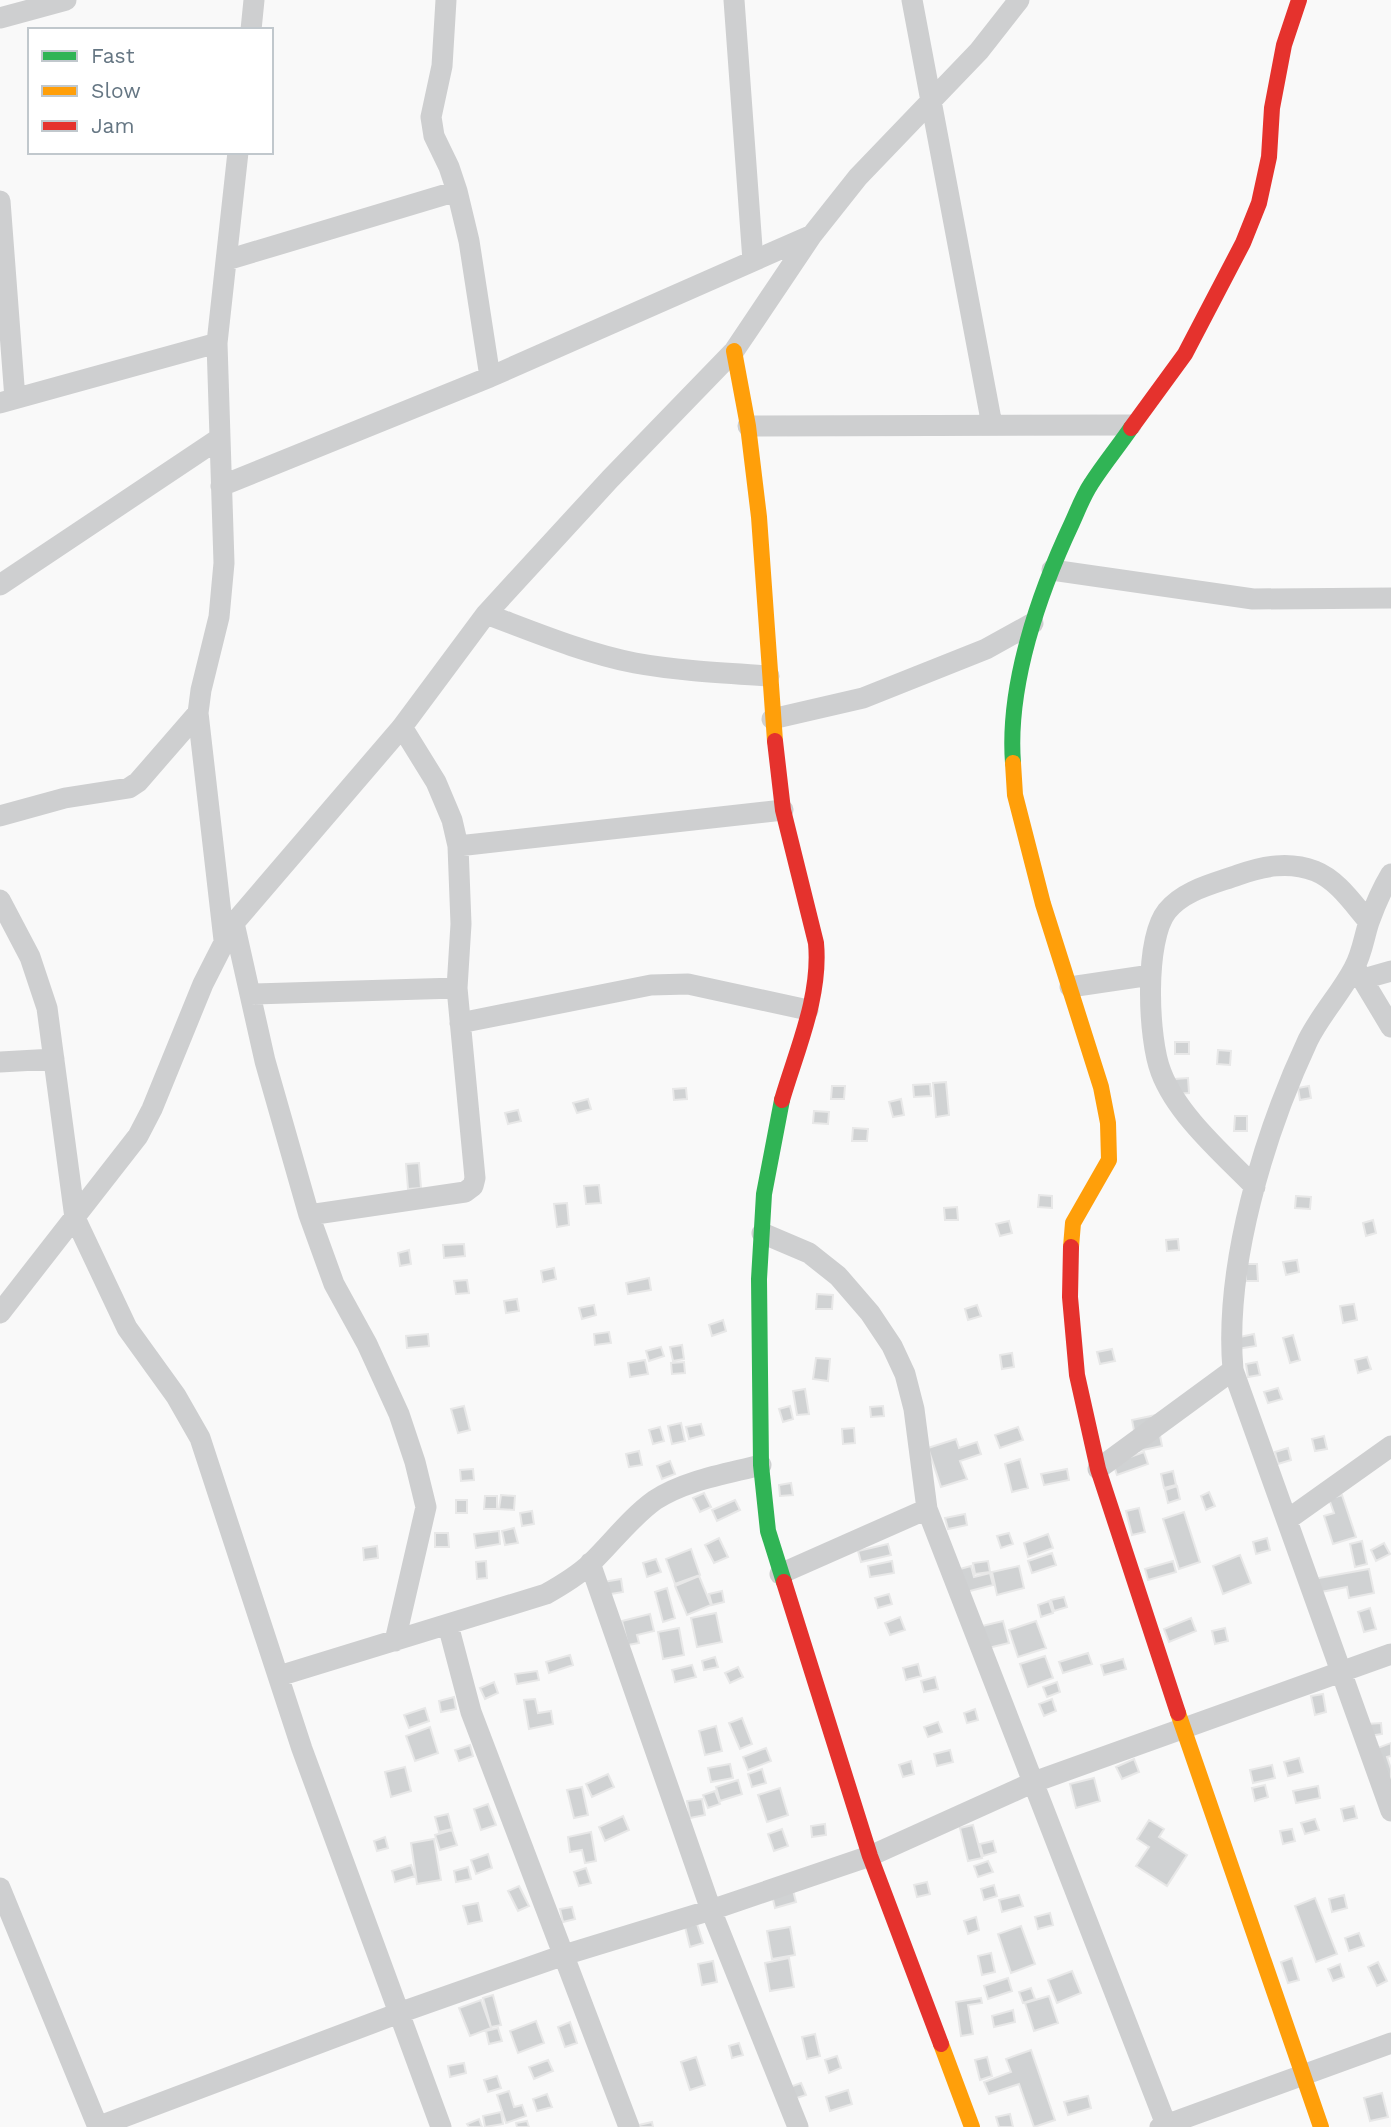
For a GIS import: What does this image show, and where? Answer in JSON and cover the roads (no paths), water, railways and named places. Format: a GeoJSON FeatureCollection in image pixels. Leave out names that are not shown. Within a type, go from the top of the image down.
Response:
{"type":"FeatureCollection","features":[{"type":"Feature","properties":{"kind":"street"},"geometry":{"type":"LineString","coordinates":[[0,18],[66,0]]}},
{"type":"Feature","properties":{"kind":"street"},"geometry":{"type":"LineString","coordinates":[[251,28],[254,0]]}},
{"type":"Feature","properties":{"kind":"street"},"geometry":{"type":"LineString","coordinates":[[446,0],[442,66],[431,117],[434,136],[457,191],[469,241],[491,377]]}},
{"type":"Feature","properties":{"kind":"street"},"geometry":{"type":"LineString","coordinates":[[734,0],[753,261]]}},
{"type":"Feature","properties":{"kind":"street"},"geometry":{"type":"LineString","coordinates":[[912,0],[933,100],[992,425]]}},
{"type":"Feature","properties":{"kind":"street"},"geometry":{"type":"LineString","coordinates":[[0,1313],[138,1136],[152,1109],[203,984],[229,932],[402,727],[486,614],[610,479],[734,351],[812,235],[858,177],[979,51],[1019,0]]}},
{"type":"Feature","properties":{"kind":"street"},"geometry":{"type":"LineString","coordinates":[[1299,0],[1284,46],[1272,108],[1269,157],[1259,203],[1243,243],[1185,354],[1090,485],[1061,546],[1033,623],[1018,686],[1011,738],[1015,795],[1034,871],[1101,1087],[1108,1123],[1108,1160],[1073,1223],[1070,1297],[1077,1375],[1098,1469],[1183,1729],[1321,2127]]}},
{"type":"Feature","properties":{"kind":"street"},"geometry":{"type":"LineString","coordinates":[[238,154],[217,343],[224,563],[219,617],[198,713],[229,932],[251,994],[265,1062],[309,1215],[334,1284],[367,1344],[399,1414],[426,1507],[395,1641]]}},
{"type":"Feature","properties":{"kind":"street"},"geometry":{"type":"LineString","coordinates":[[227,260],[457,191]]}},
{"type":"Feature","properties":{"kind":"street"},"geometry":{"type":"LineString","coordinates":[[0,201],[8,401],[217,343]]}},
{"type":"Feature","properties":{"kind":"street"},"geometry":{"type":"LineString","coordinates":[[221,486],[491,377],[812,235]]}},
{"type":"Feature","properties":{"kind":"street"},"geometry":{"type":"LineString","coordinates":[[734,351],[748,425],[759,517],[772,719],[783,810],[816,943],[818,964],[816,985],[779,1111],[764,1194],[759,1279],[761,1465],[768,1531],[870,1856],[972,2127]]}},
{"type":"Feature","properties":{"kind":"street"},"geometry":{"type":"LineString","coordinates":[[748,425],[1131,425]]}},
{"type":"Feature","properties":{"kind":"street"},"geometry":{"type":"LineString","coordinates":[[0,585],[220,438]]}},
{"type":"Feature","properties":{"kind":"street"},"geometry":{"type":"LineString","coordinates":[[1052,570],[1253,599],[1391,598]]}},
{"type":"Feature","properties":{"kind":"street"},"geometry":{"type":"LineString","coordinates":[[486,614],[566,644],[634,662],[685,670],[769,676]]}},
{"type":"Feature","properties":{"kind":"street"},"geometry":{"type":"LineString","coordinates":[[772,719],[863,698],[986,649],[1033,623]]}},
{"type":"Feature","properties":{"kind":"street"},"geometry":{"type":"LineString","coordinates":[[0,816],[65,798],[129,788],[138,782],[198,713]]}},
{"type":"Feature","properties":{"kind":"street"},"geometry":{"type":"LineString","coordinates":[[309,1215],[465,1192],[473,1186],[475,1178],[457,988],[461,924],[458,846],[452,820],[436,782],[402,727]]}},
{"type":"Feature","properties":{"kind":"street"},"geometry":{"type":"LineString","coordinates":[[458,846],[783,810]]}},
{"type":"Feature","properties":{"kind":"street"},"geometry":{"type":"LineString","coordinates":[[1255,1187],[1179,1104],[1161,1074],[1154,1048],[1151,975],[1155,937],[1167,911],[1193,891],[1262,867],[1289,865],[1316,872],[1336,885],[1369,922]]}},
{"type":"Feature","properties":{"kind":"street"},"geometry":{"type":"LineString","coordinates":[[1391,874],[1382,888],[1369,922],[1359,973],[1309,1038],[1282,1104],[1255,1187],[1236,1269],[1232,1314],[1233,1370],[1391,1811]]}},
{"type":"Feature","properties":{"kind":"street"},"geometry":{"type":"LineString","coordinates":[[0,900],[30,957],[47,1008],[75,1218],[127,1328],[176,1396],[200,1438],[302,1749],[441,2127]]}},
{"type":"Feature","properties":{"kind":"street"},"geometry":{"type":"LineString","coordinates":[[1359,973],[1391,971]]}},
{"type":"Feature","properties":{"kind":"street"},"geometry":{"type":"LineString","coordinates":[[1359,973],[1391,1027]]}},
{"type":"Feature","properties":{"kind":"street"},"geometry":{"type":"LineString","coordinates":[[1070,987],[1151,975]]}},
{"type":"Feature","properties":{"kind":"street"},"geometry":{"type":"LineString","coordinates":[[460,1023],[651,985],[688,985],[808,1010]]}},
{"type":"Feature","properties":{"kind":"street"},"geometry":{"type":"LineString","coordinates":[[251,994],[457,988]]}},
{"type":"Feature","properties":{"kind":"street"},"geometry":{"type":"LineString","coordinates":[[0,1062],[54,1059]]}},
{"type":"Feature","properties":{"kind":"street"},"geometry":{"type":"LineString","coordinates":[[762,1233],[809,1253],[838,1276],[870,1313],[892,1346],[905,1374],[914,1409],[927,1509],[1164,2126],[1391,2043]]}},
{"type":"Feature","properties":{"kind":"street"},"geometry":{"type":"LineString","coordinates":[[1098,1469],[1233,1370]]}},
{"type":"Feature","properties":{"kind":"street"},"geometry":{"type":"LineString","coordinates":[[1287,1520],[1391,1446]]}},
{"type":"Feature","properties":{"kind":"street"},"geometry":{"type":"LineString","coordinates":[[279,1676],[546,1594],[565,1584],[590,1563],[622,1529],[656,1499],[699,1480],[761,1465]]}},
{"type":"Feature","properties":{"kind":"street"},"geometry":{"type":"LineString","coordinates":[[780,1574],[927,1509]]}},
{"type":"Feature","properties":{"kind":"street"},"geometry":{"type":"LineString","coordinates":[[590,1563],[711,1910],[798,2127]]}},
{"type":"Feature","properties":{"kind":"street"},"geometry":{"type":"LineString","coordinates":[[448,1625],[471,1712],[629,2127]]}},
{"type":"Feature","properties":{"kind":"street"},"geometry":{"type":"LineString","coordinates":[[0,1888],[98,2127],[399,2013],[565,1955],[711,1910],[870,1856],[1034,1782],[1391,1654]]}}]}
